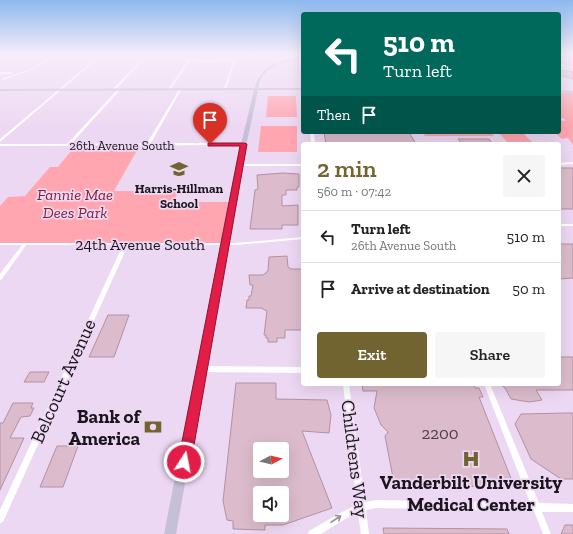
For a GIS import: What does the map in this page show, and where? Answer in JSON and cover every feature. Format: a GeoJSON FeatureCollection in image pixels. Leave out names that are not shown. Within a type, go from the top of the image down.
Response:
{"type":"FeatureCollection","features":[{"type":"Feature","properties":{"kind":"main road"},"geometry":{"type":"LineString","coordinates":[[170,534],[239,165],[258,79]]}},
{"type":"Feature","properties":{"kind":"main road"},"geometry":{"type":"LineString","coordinates":[[0,90],[301,89]]}},
{"type":"Feature","properties":{"kind":"main road"},"geometry":{"type":"LineString","coordinates":[[561,91],[573,92]]}},
{"type":"Feature","properties":{"kind":"street"},"geometry":{"type":"LineString","coordinates":[[0,141],[72,79]]}},
{"type":"Feature","properties":{"kind":"street"},"geometry":{"type":"LineString","coordinates":[[115,89],[124,79]]}},
{"type":"Feature","properties":{"kind":"street"},"geometry":{"type":"LineString","coordinates":[[169,90],[176,79]]}},
{"type":"Feature","properties":{"kind":"street"},"geometry":{"type":"LineString","coordinates":[[225,90],[229,79]]}},
{"type":"Feature","properties":{"kind":"street"},"geometry":{"type":"LineString","coordinates":[[68,145],[120,89]]}},
{"type":"Feature","properties":{"kind":"street"},"geometry":{"type":"LineString","coordinates":[[148,145],[180,90]]}},
{"type":"Feature","properties":{"kind":"street","name":"26th Avenue South"},"geometry":{"type":"LineString","coordinates":[[0,146],[244,144]]}},
{"type":"Feature","properties":{"kind":"street"},"geometry":{"type":"LineString","coordinates":[[561,164],[573,164]]}},
{"type":"Feature","properties":{"kind":"street"},"geometry":{"type":"LineString","coordinates":[[239,165],[301,165]]}},
{"type":"Feature","properties":{"kind":"street"},"geometry":{"type":"LineString","coordinates":[[561,225],[573,225]]}},
{"type":"Feature","properties":{"kind":"street","name":"24th Avenue South"},"geometry":{"type":"LineString","coordinates":[[0,244],[225,244],[301,238]]}},
{"type":"Feature","properties":{"kind":"street"},"geometry":{"type":"LineString","coordinates":[[0,278],[25,244]]}},
{"type":"Feature","properties":{"kind":"street","name":"Belcourt Avenue"},"geometry":{"type":"LineString","coordinates":[[0,519],[126,244]]}},
{"type":"Feature","properties":{"kind":"street"},"geometry":{"type":"LineString","coordinates":[[202,369],[301,370]]}},
{"type":"Feature","properties":{"kind":"street","name":"Childrens Way"},"geometry":{"type":"LineString","coordinates":[[346,386],[365,534]]}},
{"type":"Feature","properties":{"kind":"street"},"geometry":{"type":"LineString","coordinates":[[488,386],[536,508],[548,534]]}},
{"type":"Feature","properties":{"kind":"street"},"geometry":{"type":"LineString","coordinates":[[312,534],[345,514],[362,506],[376,504],[573,508]]}},
{"type":"Feature","properties":{"kind":"green space"},"geometry":{"type":"Polygon","coordinates":[[[561,93],[573,93],[573,145],[568,138],[562,139],[556,134],[561,134],[561,120],[565,121],[565,119],[561,118],[561,93]]]}},
{"type":"Feature","properties":{"kind":"green space"},"geometry":{"type":"Polygon","coordinates":[[[268,96],[296,96],[297,117],[266,117],[268,96]]]}},
{"type":"Feature","properties":{"kind":"green space"},"geometry":{"type":"Polygon","coordinates":[[[261,126],[297,126],[297,152],[258,152],[261,126]]]}},
{"type":"Feature","properties":{"kind":"green space"},"geometry":{"type":"Polygon","coordinates":[[[424,134],[492,134],[494,136],[425,136],[424,134]]]}},
{"type":"Feature","properties":{"kind":"green space"},"geometry":{"type":"Polygon","coordinates":[[[500,134],[524,134],[532,142],[507,142],[500,134]]]}},
{"type":"Feature","properties":{"kind":"green space","name":"Fannie Mae Dees Park"},"geometry":{"type":"Polygon","coordinates":[[[76,145],[140,145],[114,191],[178,191],[174,202],[233,202],[225,244],[0,244],[0,206],[8,197],[25,196],[50,167],[58,167],[76,145]]]}},
{"type":"Feature","properties":{"kind":"building"},"geometry":{"type":"Polygon","coordinates":[[[324,134],[410,134],[415,142],[326,142],[324,134]]]}},
{"type":"Feature","properties":{"kind":"building"},"geometry":{"type":"Polygon","coordinates":[[[458,139],[489,139],[491,142],[460,142],[458,139]]]}},
{"type":"Feature","properties":{"kind":"building"},"geometry":{"type":"Polygon","coordinates":[[[561,168],[573,168],[573,209],[561,209],[561,168]]]}},
{"type":"Feature","properties":{"kind":"building"},"geometry":{"type":"Polygon","coordinates":[[[283,173],[299,174],[299,187],[297,187],[297,190],[286,190],[286,195],[282,195],[282,206],[298,205],[298,225],[282,225],[282,229],[250,229],[255,190],[258,189],[257,175],[283,173]]]}},
{"type":"Feature","properties":{"kind":"building"},"geometry":{"type":"Polygon","coordinates":[[[561,244],[573,244],[573,278],[561,279],[561,244]]]}},
{"type":"Feature","properties":{"kind":"building"},"geometry":{"type":"Polygon","coordinates":[[[287,256],[288,267],[291,269],[301,269],[301,330],[285,330],[285,338],[277,338],[277,342],[268,342],[268,338],[264,335],[267,311],[261,308],[246,308],[247,300],[249,300],[249,296],[251,296],[253,285],[250,285],[249,275],[263,275],[268,271],[269,257],[287,256]]]}},
{"type":"Feature","properties":{"kind":"building"},"geometry":{"type":"Polygon","coordinates":[[[108,315],[129,315],[114,357],[89,357],[108,315]]]}},
{"type":"Feature","properties":{"kind":"building"},"geometry":{"type":"Polygon","coordinates":[[[561,357],[573,357],[573,390],[536,390],[542,400],[529,402],[511,399],[502,386],[561,386],[561,357]]]}},
{"type":"Feature","properties":{"kind":"building"},"geometry":{"type":"Polygon","coordinates":[[[30,372],[49,372],[44,382],[24,382],[30,372]]]}},
{"type":"Feature","properties":{"kind":"building"},"geometry":{"type":"Polygon","coordinates":[[[236,383],[276,383],[276,399],[327,400],[331,415],[329,433],[302,431],[332,508],[283,525],[265,525],[265,530],[233,529],[233,521],[227,520],[223,501],[236,383]]]}},
{"type":"Feature","properties":{"kind":"building"},"geometry":{"type":"Polygon","coordinates":[[[362,386],[474,386],[475,388],[479,388],[483,397],[479,397],[514,486],[399,487],[394,483],[385,436],[388,432],[381,425],[374,408],[377,391],[363,391],[362,386]]]}},
{"type":"Feature","properties":{"kind":"building"},"geometry":{"type":"Polygon","coordinates":[[[13,403],[33,403],[31,408],[34,408],[30,416],[21,417],[10,438],[24,438],[0,490],[0,423],[3,423],[13,403]]]}},
{"type":"Feature","properties":{"kind":"building"},"geometry":{"type":"Polygon","coordinates":[[[573,413],[573,479],[561,479],[531,459],[515,424],[521,414],[573,413]]]}},
{"type":"Feature","properties":{"kind":"building"},"geometry":{"type":"Polygon","coordinates":[[[57,446],[78,446],[63,487],[40,487],[57,446]]]}},
{"type":"Feature","properties":{"kind":"building"},"geometry":{"type":"Polygon","coordinates":[[[565,525],[573,525],[573,534],[561,534],[565,525]]]}},
{"type":"Feature","properties":{"kind":"building"},"geometry":{"type":"Polygon","coordinates":[[[383,528],[507,529],[509,534],[384,534],[383,528]]]}},
{"type":"Feature","properties":{"kind":"place","name":"Harris-Hillman School"},"geometry":{"type":"Point","coordinates":[179,169]}},
{"type":"Feature","properties":{"kind":"place","name":"Bank of America"},"geometry":{"type":"Point","coordinates":[153,427]}},
{"type":"Feature","properties":{"kind":"place","name":"Vanderbilt University Medical Center"},"geometry":{"type":"Point","coordinates":[471,459]}},
{"type":"Feature","properties":{"kind":"route"},"geometry":{"type":"LineString","coordinates":[[184,462],[244,144],[210,144]]}}]}
